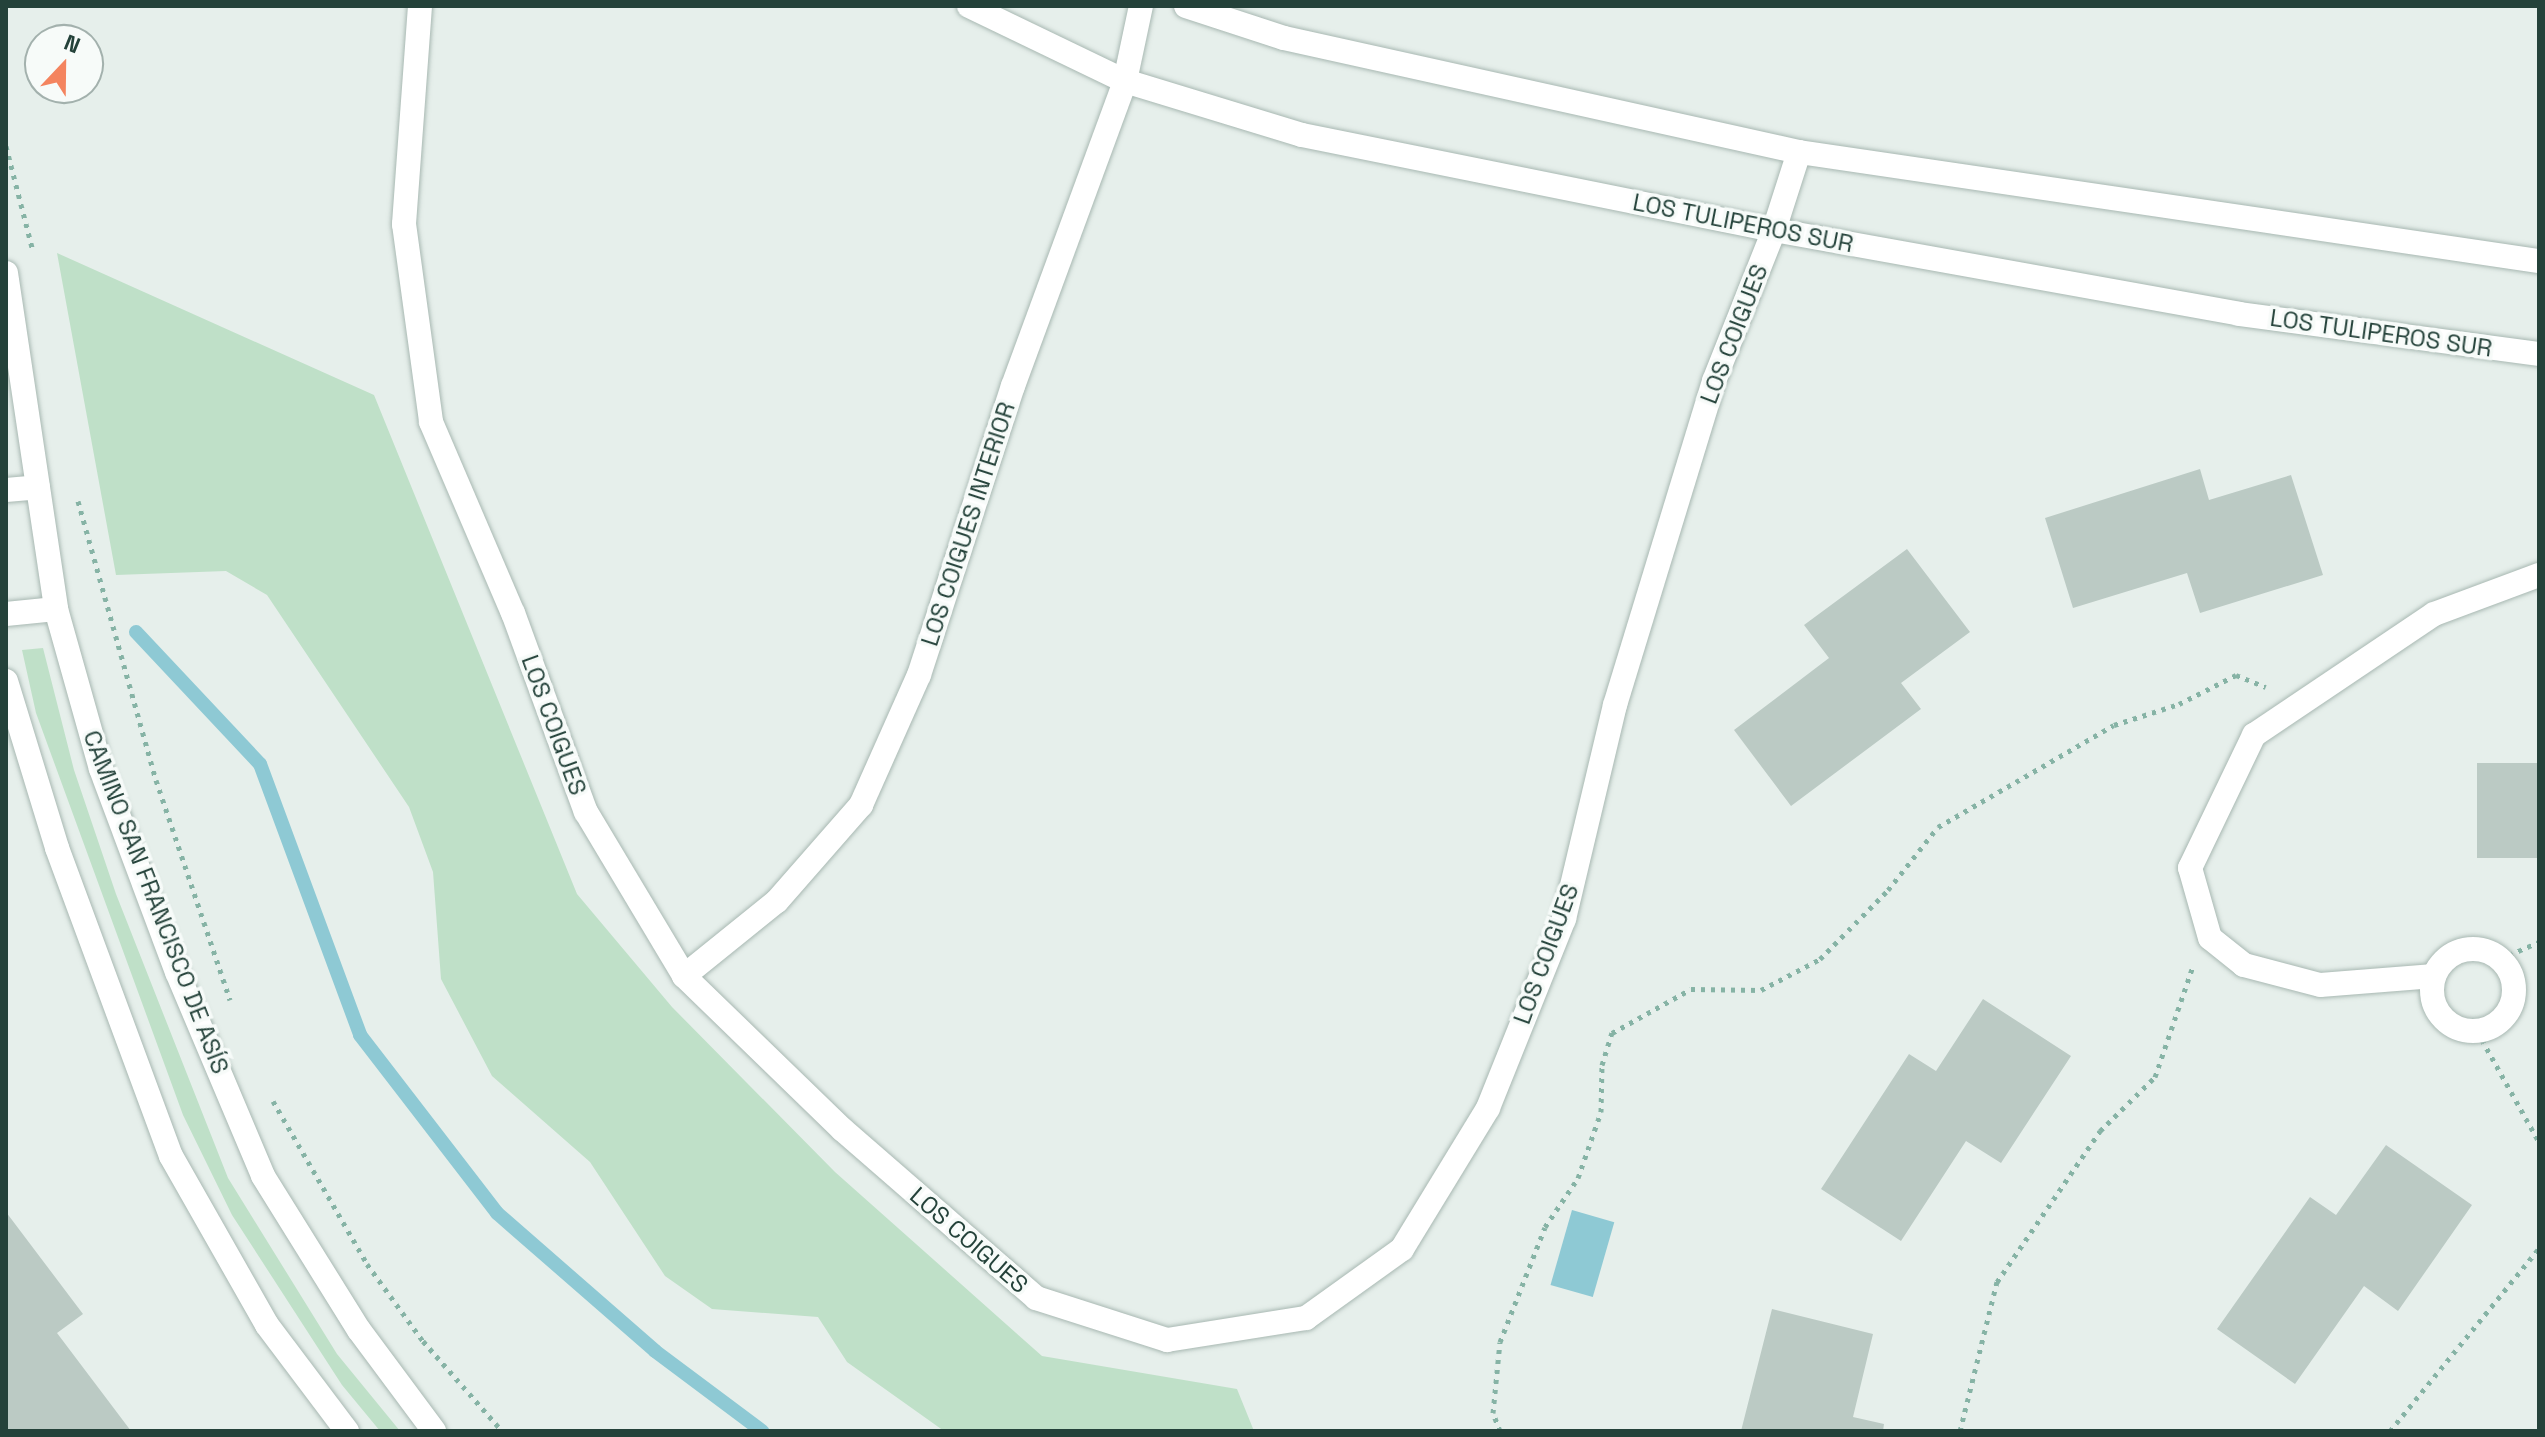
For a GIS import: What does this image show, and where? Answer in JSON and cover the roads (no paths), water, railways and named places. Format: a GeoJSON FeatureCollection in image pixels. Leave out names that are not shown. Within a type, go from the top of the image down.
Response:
{"type":"FeatureCollection","features":[{"type":"Feature","properties":{"kind":"street","name":"LOS COIGUES"},"geometry":{"type":"LineString","coordinates":[[420,6],[404,224],[431,422],[513,613],[586,812],[684,976],[843,1130],[1036,1298],[1167,1340],[1306,1318],[1402,1249],[1488,1108],[1564,919],[1615,705],[1700,425],[1774,230],[1799,152]]}},
{"type":"Feature","properties":{"kind":"street","name":"LOS TULIPEROS SUR"},"geometry":{"type":"LineString","coordinates":[[969,6],[1125,81],[1302,135],[1774,230],[2239,314],[2539,354]]}},
{"type":"Feature","properties":{"kind":"street","name":"LOS COIGUES INTERIOR"},"geometry":{"type":"LineString","coordinates":[[684,976],[777,901],[861,805],[919,675],[1013,386],[1125,81],[1141,6]]}},
{"type":"Feature","properties":{"kind":"street"},"geometry":{"type":"LineString","coordinates":[[1186,6],[1299,41],[1799,152],[2539,261]]}},
{"type":"Feature","properties":{"kind":"street","name":"CAMINO SAN FRANCISCO DE ASÍS"},"geometry":{"type":"LineString","coordinates":[[6,273],[56,609],[101,769],[177,972],[263,1176],[359,1330],[434,1431]]}},
{"type":"Feature","properties":{"kind":"street"},"geometry":{"type":"LineString","coordinates":[[6,490],[38,487]]}},
{"type":"Feature","properties":{"kind":"street"},"geometry":{"type":"LineString","coordinates":[[2434,976],[2320,985],[2244,965],[2210,938],[2190,868],[2254,735],[2434,614],[2539,575]]}},
{"type":"Feature","properties":{"kind":"street"},"geometry":{"type":"LineString","coordinates":[[6,614],[56,609]]}},
{"type":"Feature","properties":{"kind":"street"},"geometry":{"type":"LineString","coordinates":[[6,681],[57,848],[171,1156],[267,1325],[347,1431]]}},
{"type":"Feature","properties":{"kind":"street"},"geometry":{"type":"LineString","coordinates":[[2476,949],[2500,959],[2513,983],[2510,1009],[2490,1028],[2463,1030],[2440,1015],[2431,990],[2434,976],[2440,964],[2463,950],[2476,949]]}},
{"type":"Feature","properties":{"kind":"water"},"geometry":{"type":"Polygon","coordinates":[[[1572,1210],[1614,1222],[1593,1297],[1551,1285],[1572,1210]]]}},
{"type":"Feature","properties":{"kind":"waterway"},"geometry":{"type":"LineString","coordinates":[[136,632],[260,764],[360,1035],[497,1213],[655,1351],[762,1431]]}}]}
